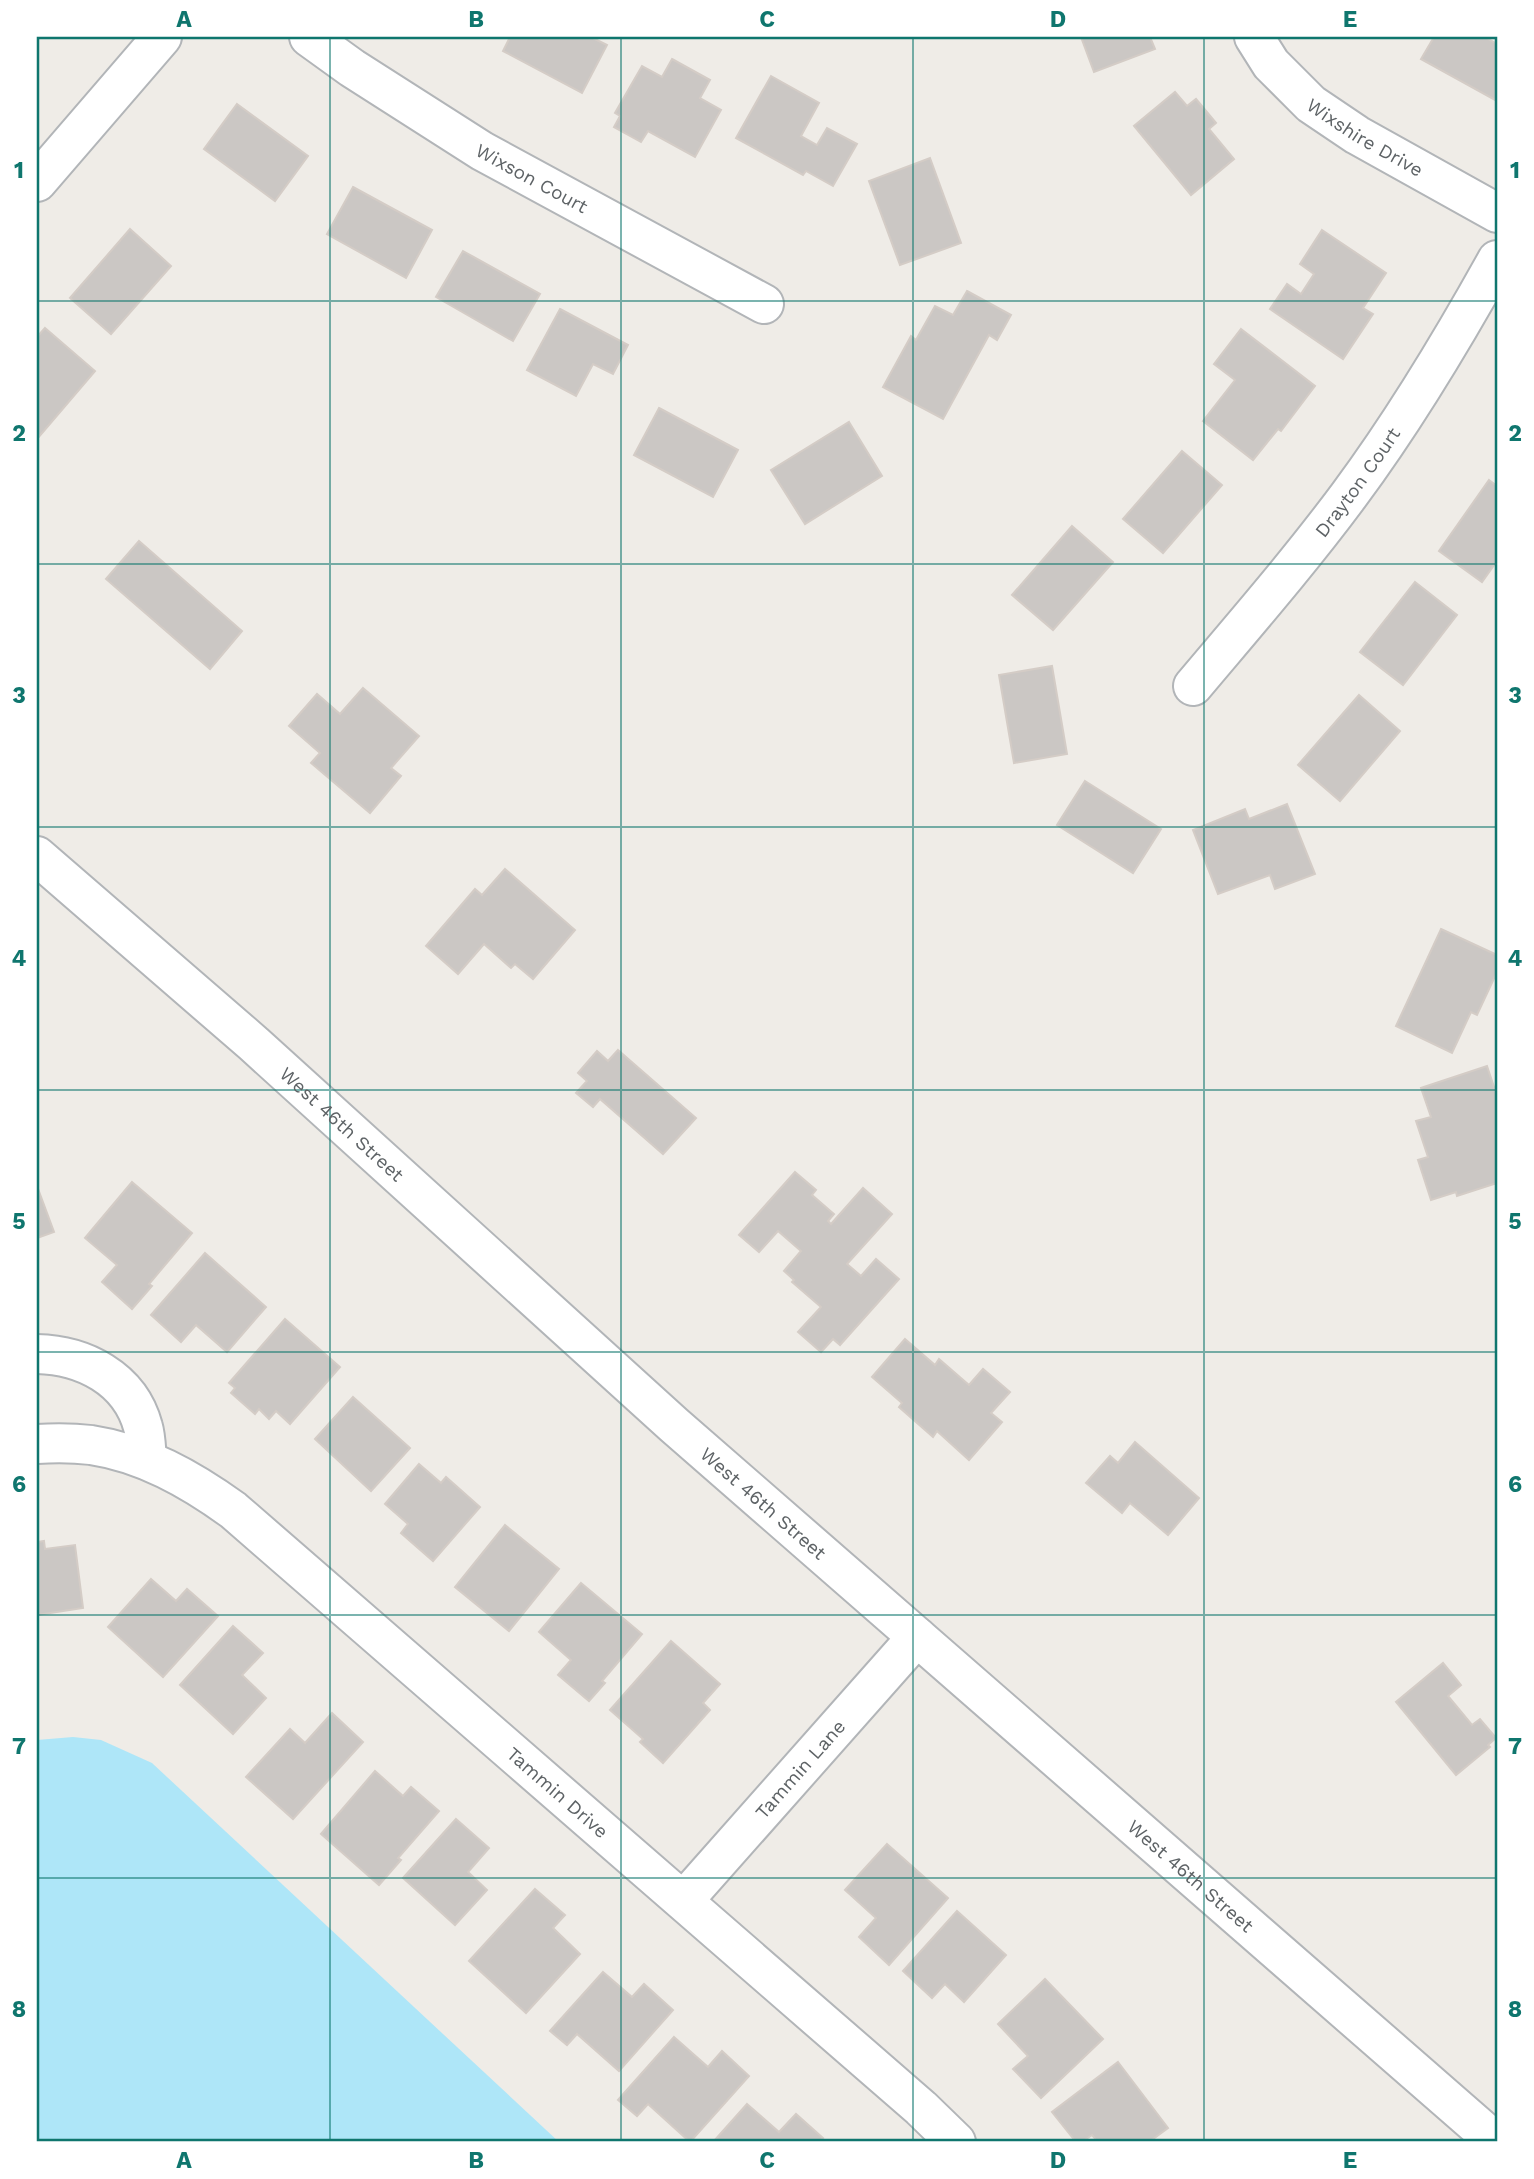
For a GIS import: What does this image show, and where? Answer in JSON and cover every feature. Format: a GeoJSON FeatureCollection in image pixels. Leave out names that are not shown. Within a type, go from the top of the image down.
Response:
{"type":"FeatureCollection","features":[{"type":"Feature","properties":{"kind":"street"},"geometry":{"type":"LineString","coordinates":[[37,182],[162,37]]}},
{"type":"Feature","properties":{"kind":"street","name":"Wixson Court"},"geometry":{"type":"LineString","coordinates":[[309,37],[352,68],[482,151],[764,304]]}},
{"type":"Feature","properties":{"kind":"street","name":"Wixshire Drive"},"geometry":{"type":"LineString","coordinates":[[1254,37],[1272,64],[1311,104],[1357,135],[1497,214]]}},
{"type":"Feature","properties":{"kind":"street","name":"Drayton Court"},"geometry":{"type":"LineString","coordinates":[[1193,685],[1277,587],[1349,494],[1424,385],[1497,260]]}},
{"type":"Feature","properties":{"kind":"street","name":"West 46th Street"},"geometry":{"type":"LineString","coordinates":[[37,856],[254,1044],[674,1426],[1496,2142]]}},
{"type":"Feature","properties":{"kind":"street"},"geometry":{"type":"LineString","coordinates":[[37,1354],[76,1359],[94,1367],[124,1391],[143,1424],[147,1460]]}},
{"type":"Feature","properties":{"kind":"street","name":"Tammin Drive"},"geometry":{"type":"LineString","coordinates":[[37,1444],[91,1445],[147,1460],[186,1478],[233,1510],[684,1900],[921,2108],[956,2142]]}},
{"type":"Feature","properties":{"kind":"street","name":"Tammin Lane"},"geometry":{"type":"LineString","coordinates":[[684,1900],[916,1637]]}},
{"type":"Feature","properties":{"kind":"water"},"geometry":{"type":"Polygon","coordinates":[[[73,1737],[101,1740],[152,1763],[559,2142],[37,2142],[37,1740],[73,1737]]]}},
{"type":"Feature","properties":{"kind":"building"},"geometry":{"type":"Polygon","coordinates":[[[510,37],[591,37],[607,45],[582,93],[503,51],[510,37]]]}},
{"type":"Feature","properties":{"kind":"building"},"geometry":{"type":"Polygon","coordinates":[[[1081,37],[1150,37],[1155,49],[1094,72],[1081,37]]]}},
{"type":"Feature","properties":{"kind":"building"},"geometry":{"type":"Polygon","coordinates":[[[1434,37],[1485,37],[1497,44],[1497,101],[1421,59],[1434,37]]]}},
{"type":"Feature","properties":{"kind":"building"},"geometry":{"type":"Polygon","coordinates":[[[672,59],[710,80],[700,98],[721,110],[695,157],[648,131],[641,142],[614,127],[620,116],[615,113],[642,66],[662,77],[672,59]]]}},
{"type":"Feature","properties":{"kind":"building"},"geometry":{"type":"Polygon","coordinates":[[[771,76],[819,103],[801,136],[817,145],[827,128],[857,144],[833,186],[806,171],[803,175],[736,138],[771,76]]]}},
{"type":"Feature","properties":{"kind":"building"},"geometry":{"type":"Polygon","coordinates":[[[1175,92],[1187,106],[1196,99],[1216,123],[1209,129],[1234,159],[1191,195],[1134,126],[1175,92]]]}},
{"type":"Feature","properties":{"kind":"building"},"geometry":{"type":"Polygon","coordinates":[[[237,104],[308,156],[275,201],[204,149],[237,104]]]}},
{"type":"Feature","properties":{"kind":"building"},"geometry":{"type":"Polygon","coordinates":[[[930,158],[961,243],[900,265],[869,181],[930,158]]]}},
{"type":"Feature","properties":{"kind":"building"},"geometry":{"type":"Polygon","coordinates":[[[353,187],[432,230],[406,278],[327,234],[353,187]]]}},
{"type":"Feature","properties":{"kind":"building"},"geometry":{"type":"Polygon","coordinates":[[[130,229],[171,266],[111,334],[70,298],[130,229]]]}},
{"type":"Feature","properties":{"kind":"building"},"geometry":{"type":"Polygon","coordinates":[[[1322,230],[1386,273],[1363,308],[1373,314],[1343,359],[1270,309],[1287,284],[1301,294],[1314,274],[1300,264],[1322,230]]]}},
{"type":"Feature","properties":{"kind":"building"},"geometry":{"type":"Polygon","coordinates":[[[463,251],[540,294],[513,341],[436,297],[463,251]]]}},
{"type":"Feature","properties":{"kind":"building"},"geometry":{"type":"Polygon","coordinates":[[[967,291],[1011,315],[997,340],[989,335],[943,419],[883,387],[911,336],[916,340],[935,306],[953,315],[967,291]]]}},
{"type":"Feature","properties":{"kind":"building"},"geometry":{"type":"Polygon","coordinates":[[[560,309],[628,345],[613,374],[593,364],[576,396],[527,370],[560,309]]]}},
{"type":"Feature","properties":{"kind":"building"},"geometry":{"type":"Polygon","coordinates":[[[45,328],[95,371],[37,439],[37,337],[45,328]]]}},
{"type":"Feature","properties":{"kind":"building"},"geometry":{"type":"Polygon","coordinates":[[[1241,329],[1315,386],[1281,431],[1278,429],[1253,460],[1203,421],[1235,380],[1214,364],[1241,329]]]}},
{"type":"Feature","properties":{"kind":"building"},"geometry":{"type":"Polygon","coordinates":[[[659,408],[738,450],[713,497],[634,455],[659,408]]]}},
{"type":"Feature","properties":{"kind":"building"},"geometry":{"type":"Polygon","coordinates":[[[849,422],[882,476],[805,524],[771,470],[849,422]]]}},
{"type":"Feature","properties":{"kind":"building"},"geometry":{"type":"Polygon","coordinates":[[[1182,451],[1222,485],[1163,553],[1123,519],[1182,451]]]}},
{"type":"Feature","properties":{"kind":"building"},"geometry":{"type":"Polygon","coordinates":[[[1489,480],[1497,486],[1497,561],[1482,582],[1439,551],[1489,480]]]}},
{"type":"Feature","properties":{"kind":"building"},"geometry":{"type":"Polygon","coordinates":[[[1072,526],[1113,562],[1053,630],[1012,595],[1072,526]]]}},
{"type":"Feature","properties":{"kind":"building"},"geometry":{"type":"Polygon","coordinates":[[[139,541],[242,631],[210,669],[106,579],[139,541]]]}},
{"type":"Feature","properties":{"kind":"building"},"geometry":{"type":"Polygon","coordinates":[[[1415,582],[1457,615],[1403,685],[1360,652],[1415,582]]]}},
{"type":"Feature","properties":{"kind":"building"},"geometry":{"type":"Polygon","coordinates":[[[1052,666],[1067,754],[1014,763],[999,675],[1052,666]]]}},
{"type":"Feature","properties":{"kind":"building"},"geometry":{"type":"Polygon","coordinates":[[[363,688],[419,736],[391,768],[401,776],[370,813],[311,763],[320,753],[289,726],[317,694],[340,714],[363,688]]]}},
{"type":"Feature","properties":{"kind":"building"},"geometry":{"type":"Polygon","coordinates":[[[1359,695],[1400,731],[1340,801],[1298,765],[1359,695]]]}},
{"type":"Feature","properties":{"kind":"building"},"geometry":{"type":"Polygon","coordinates":[[[1085,781],[1161,829],[1133,873],[1057,825],[1085,781]]]}},
{"type":"Feature","properties":{"kind":"building"},"geometry":{"type":"Polygon","coordinates":[[[1287,804],[1315,874],[1275,889],[1270,875],[1218,894],[1193,830],[1245,809],[1249,819],[1287,804]]]}},
{"type":"Feature","properties":{"kind":"building"},"geometry":{"type":"Polygon","coordinates":[[[505,869],[575,930],[533,979],[515,964],[511,968],[484,944],[458,974],[426,946],[475,889],[482,895],[505,869]]]}},
{"type":"Feature","properties":{"kind":"building"},"geometry":{"type":"Polygon","coordinates":[[[1441,929],[1497,955],[1497,972],[1477,1015],[1471,1012],[1452,1053],[1396,1026],[1441,929]]]}},
{"type":"Feature","properties":{"kind":"building"},"geometry":{"type":"Polygon","coordinates":[[[618,1050],[696,1118],[663,1154],[600,1099],[593,1107],[576,1093],[587,1081],[578,1073],[597,1051],[608,1061],[618,1050]]]}},
{"type":"Feature","properties":{"kind":"building"},"geometry":{"type":"Polygon","coordinates":[[[1487,1066],[1497,1096],[1497,1183],[1457,1196],[1456,1192],[1431,1200],[1418,1160],[1428,1157],[1416,1121],[1431,1117],[1421,1088],[1487,1066]]]}},
{"type":"Feature","properties":{"kind":"building"},"geometry":{"type":"Polygon","coordinates":[[[795,1172],[816,1190],[812,1195],[834,1214],[828,1221],[831,1224],[863,1188],[892,1214],[847,1264],[861,1276],[876,1259],[899,1279],[840,1345],[833,1339],[821,1352],[798,1332],[821,1307],[792,1282],[794,1280],[784,1271],[801,1251],[778,1231],[759,1252],[739,1235],[795,1172]]]}},
{"type":"Feature","properties":{"kind":"building"},"geometry":{"type":"Polygon","coordinates":[[[132,1182],[192,1233],[149,1284],[152,1286],[132,1309],[102,1282],[117,1265],[85,1238],[132,1182]]]}},
{"type":"Feature","properties":{"kind":"building"},"geometry":{"type":"Polygon","coordinates":[[[37,1186],[54,1232],[37,1238],[37,1186]]]}},
{"type":"Feature","properties":{"kind":"building"},"geometry":{"type":"Polygon","coordinates":[[[205,1253],[266,1307],[227,1352],[196,1325],[181,1342],[151,1315],[205,1253]]]}},
{"type":"Feature","properties":{"kind":"building"},"geometry":{"type":"Polygon","coordinates":[[[285,1319],[340,1367],[290,1424],[276,1411],[269,1419],[259,1409],[255,1414],[231,1393],[235,1388],[229,1383],[285,1319]]]}},
{"type":"Feature","properties":{"kind":"building"},"geometry":{"type":"Polygon","coordinates":[[[905,1339],[935,1365],[939,1359],[969,1385],[983,1369],[1010,1392],[991,1413],[1002,1422],[969,1460],[937,1431],[933,1437],[899,1407],[902,1403],[872,1377],[905,1339]]]}},
{"type":"Feature","properties":{"kind":"building"},"geometry":{"type":"Polygon","coordinates":[[[353,1397],[410,1448],[371,1491],[315,1439],[353,1397]]]}},
{"type":"Feature","properties":{"kind":"building"},"geometry":{"type":"Polygon","coordinates":[[[1135,1442],[1199,1498],[1168,1535],[1130,1503],[1122,1513],[1086,1483],[1110,1456],[1118,1463],[1135,1442]]]}},
{"type":"Feature","properties":{"kind":"building"},"geometry":{"type":"Polygon","coordinates":[[[419,1464],[441,1483],[446,1477],[480,1507],[433,1561],[401,1533],[408,1524],[385,1504],[419,1464]]]}},
{"type":"Feature","properties":{"kind":"building"},"geometry":{"type":"Polygon","coordinates":[[[505,1525],[559,1569],[509,1631],[455,1587],[505,1525]]]}},
{"type":"Feature","properties":{"kind":"building"},"geometry":{"type":"Polygon","coordinates":[[[44,1541],[45,1549],[75,1545],[83,1608],[37,1615],[37,1542],[44,1541]]]}},
{"type":"Feature","properties":{"kind":"building"},"geometry":{"type":"Polygon","coordinates":[[[151,1579],[176,1601],[187,1589],[218,1616],[163,1677],[108,1627],[151,1579]]]}},
{"type":"Feature","properties":{"kind":"building"},"geometry":{"type":"Polygon","coordinates":[[[581,1583],[642,1634],[602,1681],[605,1683],[589,1701],[558,1675],[571,1660],[539,1632],[581,1583]]]}},
{"type":"Feature","properties":{"kind":"building"},"geometry":{"type":"Polygon","coordinates":[[[233,1626],[263,1653],[242,1675],[266,1698],[233,1734],[180,1685],[233,1626]]]}},
{"type":"Feature","properties":{"kind":"building"},"geometry":{"type":"Polygon","coordinates":[[[671,1641],[720,1684],[703,1703],[710,1710],[663,1763],[640,1742],[643,1739],[610,1710],[671,1641]]]}},
{"type":"Feature","properties":{"kind":"building"},"geometry":{"type":"Polygon","coordinates":[[[1443,1663],[1461,1685],[1448,1696],[1472,1725],[1480,1719],[1496,1738],[1488,1745],[1490,1747],[1456,1775],[1396,1702],[1443,1663]]]}},
{"type":"Feature","properties":{"kind":"building"},"geometry":{"type":"Polygon","coordinates":[[[332,1713],[363,1742],[293,1819],[246,1777],[290,1729],[305,1743],[332,1713]]]}},
{"type":"Feature","properties":{"kind":"building"},"geometry":{"type":"Polygon","coordinates":[[[375,1771],[403,1796],[411,1787],[439,1811],[398,1858],[401,1860],[379,1885],[321,1834],[375,1771]]]}},
{"type":"Feature","properties":{"kind":"building"},"geometry":{"type":"Polygon","coordinates":[[[456,1819],[489,1848],[468,1872],[487,1890],[455,1925],[403,1878],[456,1819]]]}},
{"type":"Feature","properties":{"kind":"building"},"geometry":{"type":"Polygon","coordinates":[[[887,1844],[948,1898],[889,1965],[859,1937],[876,1918],[845,1890],[887,1844]]]}},
{"type":"Feature","properties":{"kind":"building"},"geometry":{"type":"Polygon","coordinates":[[[535,1889],[565,1915],[553,1928],[580,1954],[526,2013],[469,1961],[535,1889]]]}},
{"type":"Feature","properties":{"kind":"building"},"geometry":{"type":"Polygon","coordinates":[[[957,1911],[1006,1955],[964,2002],[945,1984],[932,1998],[903,1971],[957,1911]]]}},
{"type":"Feature","properties":{"kind":"building"},"geometry":{"type":"Polygon","coordinates":[[[603,1972],[632,1997],[644,1984],[673,2010],[619,2071],[577,2034],[567,2045],[550,2031],[603,1972]]]}},
{"type":"Feature","properties":{"kind":"building"},"geometry":{"type":"Polygon","coordinates":[[[1045,1979],[1103,2039],[1041,2098],[1013,2069],[1028,2056],[998,2024],[1045,1979]]]}},
{"type":"Feature","properties":{"kind":"building"},"geometry":{"type":"Polygon","coordinates":[[[674,2037],[708,2067],[722,2051],[749,2076],[690,2142],[648,2104],[637,2116],[618,2100],[674,2037]]]}},
{"type":"Feature","properties":{"kind":"building"},"geometry":{"type":"Polygon","coordinates":[[[1118,2062],[1168,2128],[1149,2142],[1098,2142],[1092,2135],[1082,2142],[1076,2142],[1052,2112],[1118,2062]]]}},
{"type":"Feature","properties":{"kind":"building"},"geometry":{"type":"Polygon","coordinates":[[[747,2104],[779,2132],[796,2114],[823,2138],[819,2142],[713,2142],[747,2104]]]}}]}
